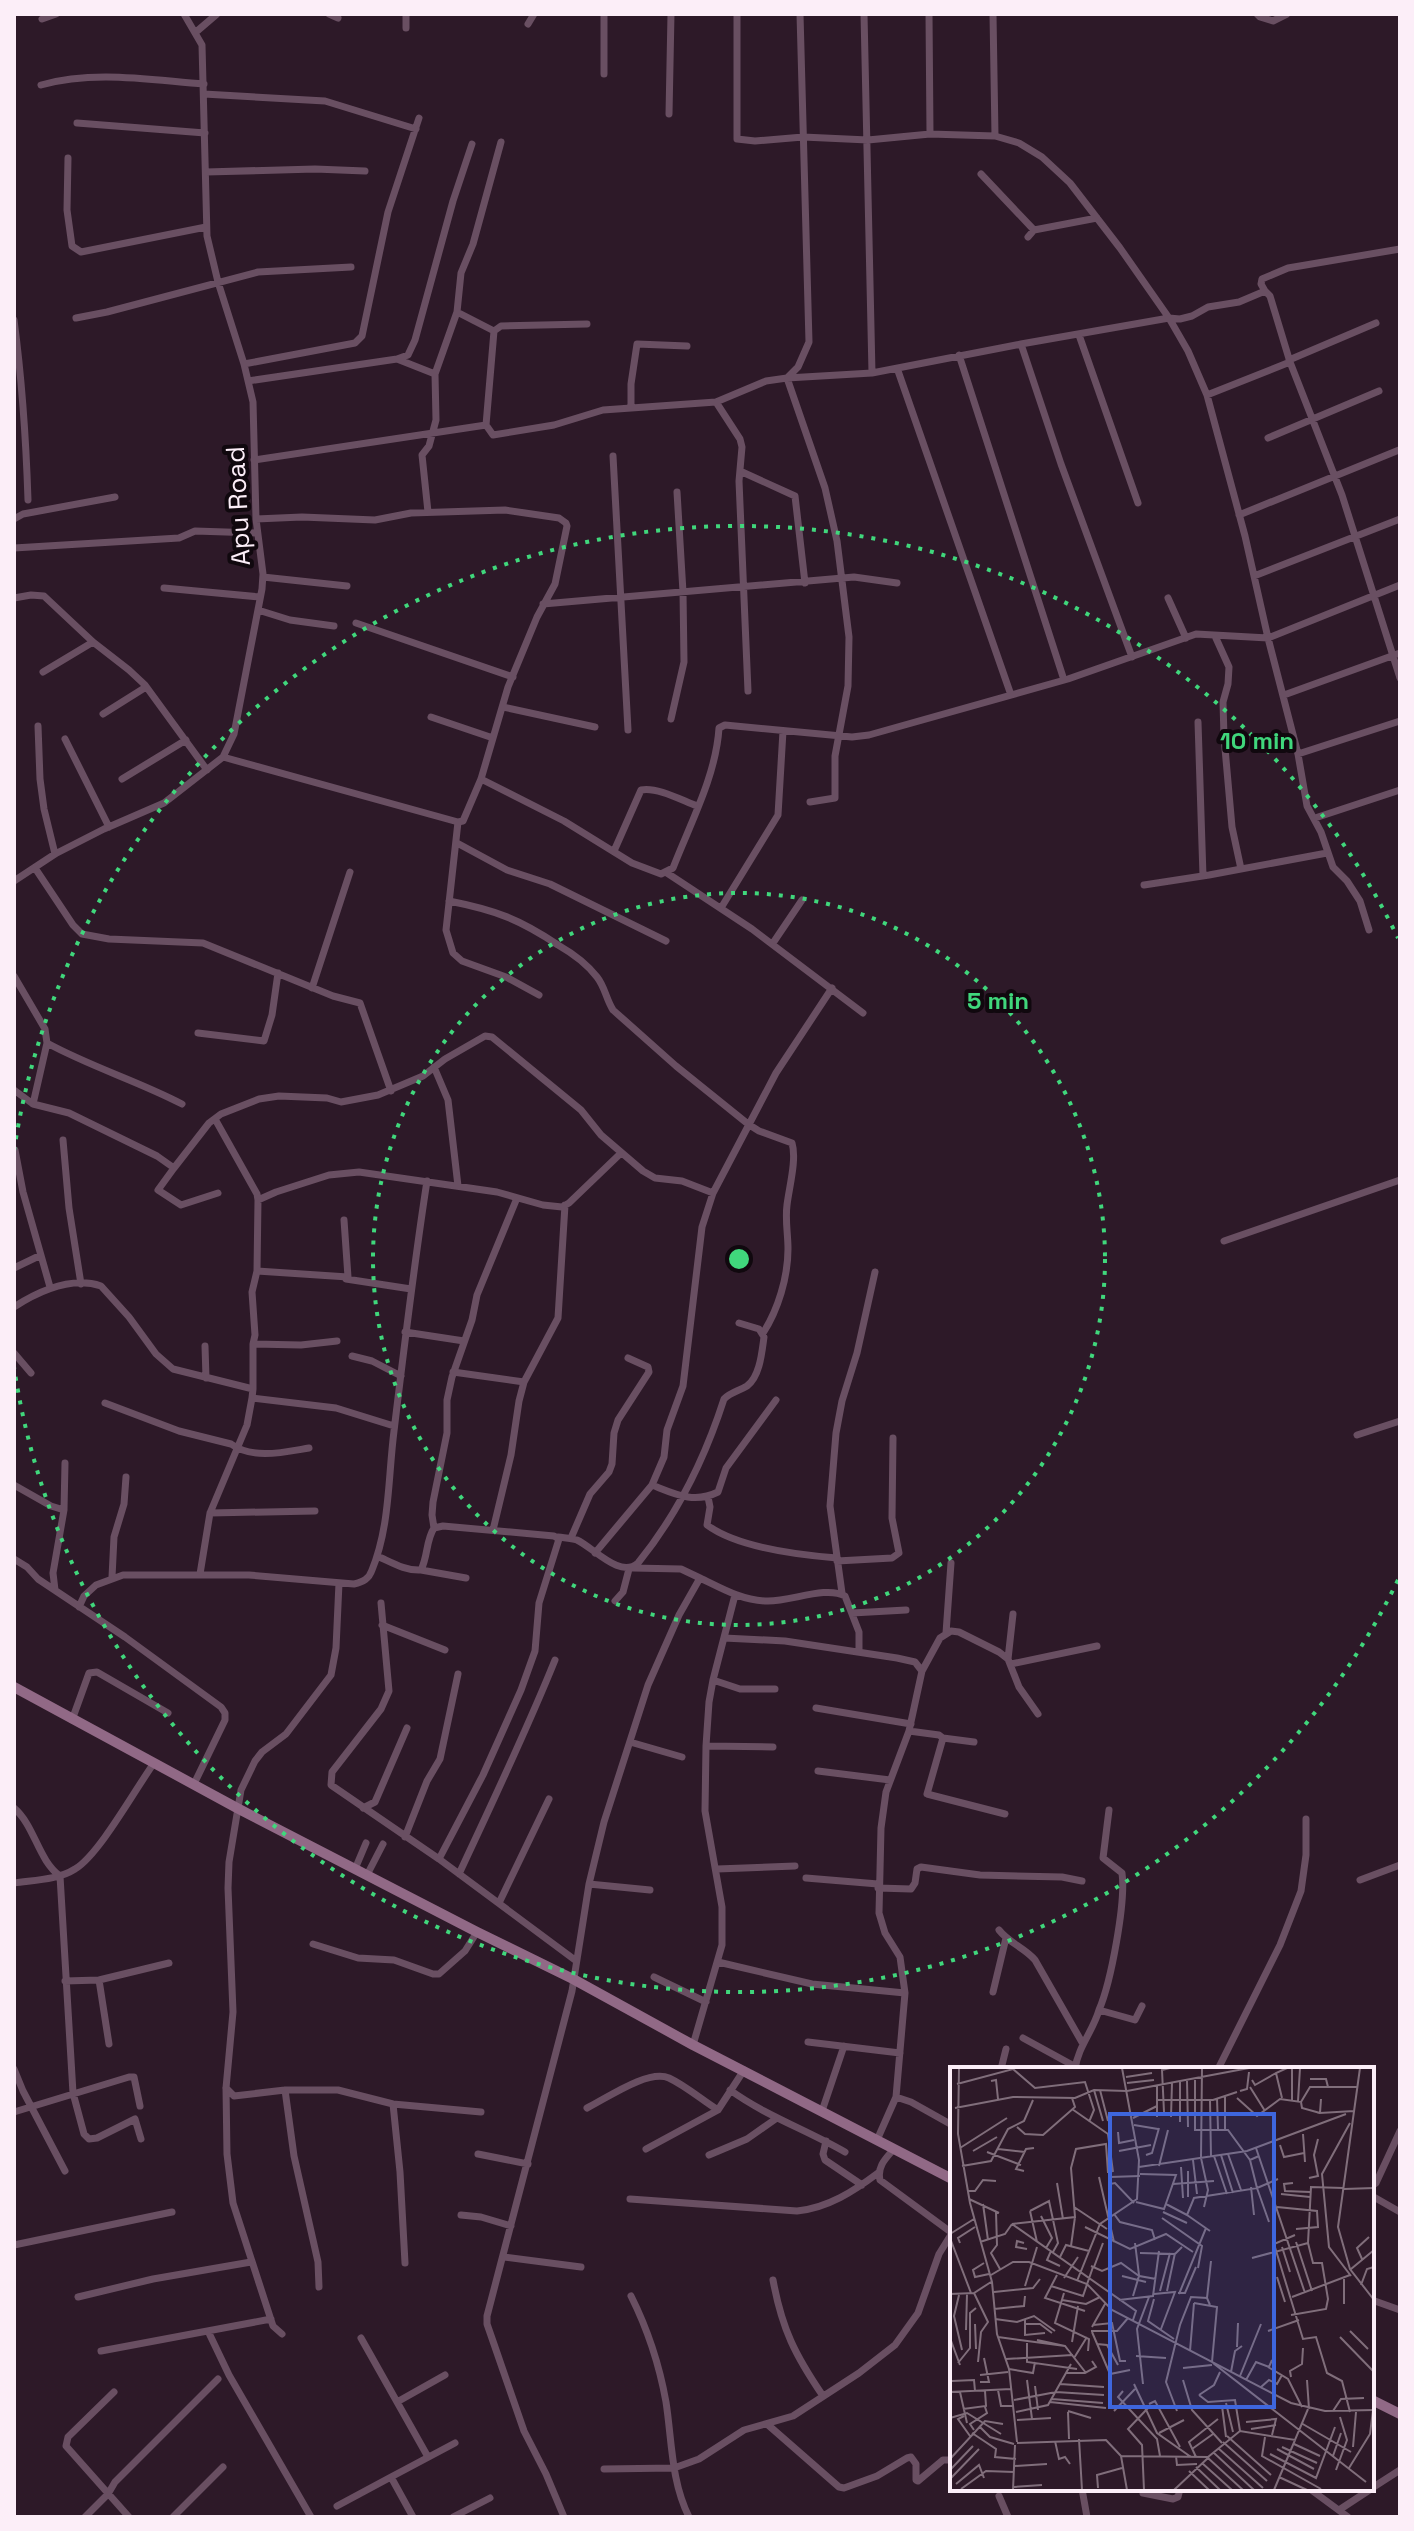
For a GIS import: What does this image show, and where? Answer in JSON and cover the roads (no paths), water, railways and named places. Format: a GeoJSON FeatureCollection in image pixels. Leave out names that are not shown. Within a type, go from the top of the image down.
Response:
{"type":"FeatureCollection","features":[{"type":"Feature","properties":{"kind":"street"},"geometry":{"type":"LineString","coordinates":[[42,19],[56,14]]}},
{"type":"Feature","properties":{"kind":"street","name":"Apu Road"},"geometry":{"type":"LineString","coordinates":[[184,14],[202,45],[206,227],[210,254],[253,402],[256,519],[263,577],[234,734],[223,757]]}},
{"type":"Feature","properties":{"kind":"street"},"geometry":{"type":"LineString","coordinates":[[196,32],[217,14]]}},
{"type":"Feature","properties":{"kind":"street"},"geometry":{"type":"LineString","coordinates":[[329,14],[338,18]]}},
{"type":"Feature","properties":{"kind":"street"},"geometry":{"type":"LineString","coordinates":[[406,14],[406,28]]}},
{"type":"Feature","properties":{"kind":"street"},"geometry":{"type":"LineString","coordinates":[[528,24],[534,14]]}},
{"type":"Feature","properties":{"kind":"street"},"geometry":{"type":"LineString","coordinates":[[604,14],[604,74]]}},
{"type":"Feature","properties":{"kind":"street"},"geometry":{"type":"LineString","coordinates":[[669,114],[671,14]]}},
{"type":"Feature","properties":{"kind":"street"},"geometry":{"type":"LineString","coordinates":[[737,14],[737,139],[755,141],[803,137],[868,140],[930,134],[995,136],[1019,143],[1042,157],[1070,183],[1169,318],[1188,351],[1207,395],[1284,695],[1307,806],[1315,818],[1333,867],[1360,901],[1369,930]]}},
{"type":"Feature","properties":{"kind":"street"},"geometry":{"type":"LineString","coordinates":[[787,378],[798,367],[809,342],[800,14]]}},
{"type":"Feature","properties":{"kind":"street"},"geometry":{"type":"LineString","coordinates":[[864,14],[872,373]]}},
{"type":"Feature","properties":{"kind":"street"},"geometry":{"type":"LineString","coordinates":[[929,14],[930,134]]}},
{"type":"Feature","properties":{"kind":"street"},"geometry":{"type":"LineString","coordinates":[[993,14],[995,136]]}},
{"type":"Feature","properties":{"kind":"street"},"geometry":{"type":"LineString","coordinates":[[1257,14],[1273,21],[1287,14]]}},
{"type":"Feature","properties":{"kind":"street"},"geometry":{"type":"LineString","coordinates":[[41,85],[90,77],[204,84]]}},
{"type":"Feature","properties":{"kind":"street"},"geometry":{"type":"LineString","coordinates":[[204,94],[325,101],[416,129]]}},
{"type":"Feature","properties":{"kind":"street"},"geometry":{"type":"LineString","coordinates":[[244,364],[355,343],[362,336],[388,212],[419,118]]}},
{"type":"Feature","properties":{"kind":"street"},"geometry":{"type":"LineString","coordinates":[[77,123],[205,133]]}},
{"type":"Feature","properties":{"kind":"street"},"geometry":{"type":"LineString","coordinates":[[428,512],[422,455],[429,446],[436,420],[435,374],[457,312],[461,273],[473,244],[501,142]]}},
{"type":"Feature","properties":{"kind":"street"},"geometry":{"type":"LineString","coordinates":[[248,381],[408,355],[472,144]]}},
{"type":"Feature","properties":{"kind":"street"},"geometry":{"type":"LineString","coordinates":[[68,158],[67,210],[72,246],[81,252],[206,227]]}},
{"type":"Feature","properties":{"kind":"street"},"geometry":{"type":"LineString","coordinates":[[206,172],[365,171]]}},
{"type":"Feature","properties":{"kind":"street"},"geometry":{"type":"LineString","coordinates":[[981,174],[1031,234],[1097,218]]}},
{"type":"Feature","properties":{"kind":"street"},"geometry":{"type":"LineString","coordinates":[[1400,249],[1288,268],[1262,279],[1261,284],[1270,296],[1290,361],[1335,476],[1397,654],[1400,678]]}},
{"type":"Feature","properties":{"kind":"street"},"geometry":{"type":"LineString","coordinates":[[76,318],[280,269],[351,267]]}},
{"type":"Feature","properties":{"kind":"street"},"geometry":{"type":"LineString","coordinates":[[587,324],[501,326],[494,331],[486,425],[493,435],[554,425],[603,410],[716,402],[766,381],[872,373],[1021,344],[1192,316],[1208,307],[1239,302],[1265,291]]}},
{"type":"Feature","properties":{"kind":"street"},"geometry":{"type":"LineString","coordinates":[[457,312],[494,331]]}},
{"type":"Feature","properties":{"kind":"street"},"geometry":{"type":"LineString","coordinates":[[14,320],[22,374],[28,500]]}},
{"type":"Feature","properties":{"kind":"street"},"geometry":{"type":"LineString","coordinates":[[1207,395],[1376,323]]}},
{"type":"Feature","properties":{"kind":"street"},"geometry":{"type":"LineString","coordinates":[[1079,335],[1138,503]]}},
{"type":"Feature","properties":{"kind":"street"},"geometry":{"type":"LineString","coordinates":[[631,408],[637,344],[687,346]]}},
{"type":"Feature","properties":{"kind":"street"},"geometry":{"type":"LineString","coordinates":[[1021,344],[1061,464],[1132,657]]}},
{"type":"Feature","properties":{"kind":"street"},"geometry":{"type":"LineString","coordinates":[[959,356],[1064,680]]}},
{"type":"Feature","properties":{"kind":"street"},"geometry":{"type":"LineString","coordinates":[[397,359],[435,374]]}},
{"type":"Feature","properties":{"kind":"street"},"geometry":{"type":"LineString","coordinates":[[897,368],[1011,695]]}},
{"type":"Feature","properties":{"kind":"street"},"geometry":{"type":"LineString","coordinates":[[787,378],[825,488],[837,541],[849,659],[848,686],[833,771],[835,798],[810,802]]}},
{"type":"Feature","properties":{"kind":"street"},"geometry":{"type":"LineString","coordinates":[[1268,438],[1379,391]]}},
{"type":"Feature","properties":{"kind":"street"},"geometry":{"type":"LineString","coordinates":[[716,402],[742,447],[740,471],[748,691]]}},
{"type":"Feature","properties":{"kind":"street"},"geometry":{"type":"LineString","coordinates":[[254,460],[486,425]]}},
{"type":"Feature","properties":{"kind":"street"},"geometry":{"type":"LineString","coordinates":[[1239,515],[1399,450]]}},
{"type":"Feature","properties":{"kind":"street"},"geometry":{"type":"LineString","coordinates":[[613,456],[628,730]]}},
{"type":"Feature","properties":{"kind":"street"},"geometry":{"type":"LineString","coordinates":[[740,471],[795,496],[805,583]]}},
{"type":"Feature","properties":{"kind":"street"},"geometry":{"type":"LineString","coordinates":[[671,719],[684,662],[677,492]]}},
{"type":"Feature","properties":{"kind":"street"},"geometry":{"type":"LineString","coordinates":[[14,519],[23,514],[115,497]]}},
{"type":"Feature","properties":{"kind":"street"},"geometry":{"type":"LineString","coordinates":[[14,881],[55,854],[164,803],[223,757],[458,822],[465,818],[481,779],[513,677],[543,604],[555,584],[567,526],[563,520],[505,510],[428,512],[375,520],[256,519]]}},
{"type":"Feature","properties":{"kind":"street"},"geometry":{"type":"LineString","coordinates":[[1254,576],[1400,519]]}},
{"type":"Feature","properties":{"kind":"street"},"geometry":{"type":"LineString","coordinates":[[14,548],[179,538],[195,531],[257,533]]}},
{"type":"Feature","properties":{"kind":"street"},"geometry":{"type":"LineString","coordinates":[[263,577],[347,586]]}},
{"type":"Feature","properties":{"kind":"street"},"geometry":{"type":"LineString","coordinates":[[543,604],[854,577],[897,583]]}},
{"type":"Feature","properties":{"kind":"street"},"geometry":{"type":"LineString","coordinates":[[481,779],[564,821],[632,863],[661,874],[667,873],[673,868],[697,806],[718,743],[719,728],[725,725],[839,736],[869,735],[1064,680],[1196,634],[1268,638],[1400,585]]}},
{"type":"Feature","properties":{"kind":"street"},"geometry":{"type":"LineString","coordinates":[[164,588],[260,597]]}},
{"type":"Feature","properties":{"kind":"street"},"geometry":{"type":"LineString","coordinates":[[14,598],[44,596],[146,687],[207,770]]}},
{"type":"Feature","properties":{"kind":"street"},"geometry":{"type":"LineString","coordinates":[[1168,598],[1186,638]]}},
{"type":"Feature","properties":{"kind":"street"},"geometry":{"type":"LineString","coordinates":[[258,610],[290,620],[334,626]]}},
{"type":"Feature","properties":{"kind":"street"},"geometry":{"type":"LineString","coordinates":[[356,623],[513,677]]}},
{"type":"Feature","properties":{"kind":"street"},"geometry":{"type":"LineString","coordinates":[[1215,636],[1229,667],[1223,702],[1224,737],[1232,827],[1241,869]]}},
{"type":"Feature","properties":{"kind":"street"},"geometry":{"type":"LineString","coordinates":[[43,672],[93,642]]}},
{"type":"Feature","properties":{"kind":"street"},"geometry":{"type":"LineString","coordinates":[[1284,695],[1397,654]]}},
{"type":"Feature","properties":{"kind":"street"},"geometry":{"type":"LineString","coordinates":[[103,714],[146,687]]}},
{"type":"Feature","properties":{"kind":"street"},"geometry":{"type":"LineString","coordinates":[[503,707],[595,727]]}},
{"type":"Feature","properties":{"kind":"street"},"geometry":{"type":"LineString","coordinates":[[431,717],[493,738]]}},
{"type":"Feature","properties":{"kind":"street"},"geometry":{"type":"LineString","coordinates":[[1298,754],[1400,721]]}},
{"type":"Feature","properties":{"kind":"street"},"geometry":{"type":"LineString","coordinates":[[1198,722],[1203,876]]}},
{"type":"Feature","properties":{"kind":"street"},"geometry":{"type":"LineString","coordinates":[[38,726],[42,794],[55,854]]}},
{"type":"Feature","properties":{"kind":"street"},"geometry":{"type":"LineString","coordinates":[[721,908],[778,815],[783,731]]}},
{"type":"Feature","properties":{"kind":"street"},"geometry":{"type":"LineString","coordinates":[[65,739],[109,827]]}},
{"type":"Feature","properties":{"kind":"street"},"geometry":{"type":"LineString","coordinates":[[122,779],[186,740]]}},
{"type":"Feature","properties":{"kind":"street"},"geometry":{"type":"LineString","coordinates":[[614,851],[641,790],[653,790],[697,806]]}},
{"type":"Feature","properties":{"kind":"street"},"geometry":{"type":"LineString","coordinates":[[1315,818],[1400,790]]}},
{"type":"Feature","properties":{"kind":"street"},"geometry":{"type":"LineString","coordinates":[[458,822],[446,930],[453,953],[462,961],[506,977],[539,995]]}},
{"type":"Feature","properties":{"kind":"street"},"geometry":{"type":"LineString","coordinates":[[457,843],[507,870],[550,884],[666,941]]}},
{"type":"Feature","properties":{"kind":"street"},"geometry":{"type":"LineString","coordinates":[[1144,885],[1327,853]]}},
{"type":"Feature","properties":{"kind":"street"},"geometry":{"type":"LineString","coordinates":[[35,868],[82,934],[109,939],[203,943],[312,988],[360,1003],[391,1091]]}},
{"type":"Feature","properties":{"kind":"street"},"geometry":{"type":"LineString","coordinates":[[312,988],[350,872]]}},
{"type":"Feature","properties":{"kind":"street"},"geometry":{"type":"LineString","coordinates":[[667,873],[773,943],[863,1013]]}},
{"type":"Feature","properties":{"kind":"street"},"geometry":{"type":"LineString","coordinates":[[773,943],[802,900]]}},
{"type":"Feature","properties":{"kind":"street"},"geometry":{"type":"LineString","coordinates":[[449,901],[489,909],[527,924],[569,951],[595,973],[604,986],[613,1010],[676,1066],[748,1124],[792,1143],[794,1149],[785,1218],[788,1245],[785,1275],[772,1319],[763,1333],[763,1347],[754,1379],[724,1399],[709,1442],[682,1497],[648,1551],[631,1568],[623,1592],[615,1601]]}},
{"type":"Feature","properties":{"kind":"street"},"geometry":{"type":"LineString","coordinates":[[198,1033],[264,1041],[272,1015],[278,973]]}},
{"type":"Feature","properties":{"kind":"street"},"geometry":{"type":"LineString","coordinates":[[14,976],[45,1029],[47,1043],[33,1104]]}},
{"type":"Feature","properties":{"kind":"street"},"geometry":{"type":"LineString","coordinates":[[595,1553],[652,1485],[664,1457],[667,1430],[683,1386],[702,1227],[713,1193],[776,1073],[832,988]]}},
{"type":"Feature","properties":{"kind":"street"},"geometry":{"type":"LineString","coordinates":[[218,1193],[184,1205],[177,1204],[158,1190],[215,1119],[250,1102],[269,1098],[327,1098],[341,1102],[391,1091],[423,1076],[485,1036],[492,1037],[581,1110],[620,1154],[655,1178],[682,1181],[713,1193]]}},
{"type":"Feature","properties":{"kind":"street"},"geometry":{"type":"LineString","coordinates":[[47,1043],[82,1062],[142,1084],[182,1104]]}},
{"type":"Feature","properties":{"kind":"street"},"geometry":{"type":"LineString","coordinates":[[434,1067],[448,1100],[458,1186]]}},
{"type":"Feature","properties":{"kind":"street"},"geometry":{"type":"LineString","coordinates":[[14,1090],[33,1104],[69,1113],[157,1156],[174,1168]]}},
{"type":"Feature","properties":{"kind":"street"},"geometry":{"type":"LineString","coordinates":[[200,1574],[210,1513],[247,1425],[253,1393],[255,1335],[252,1292],[257,1271],[257,1194],[215,1119]]}},
{"type":"Feature","properties":{"kind":"street"},"geometry":{"type":"LineString","coordinates":[[63,1140],[69,1208],[81,1284]]}},
{"type":"Feature","properties":{"kind":"street"},"geometry":{"type":"LineString","coordinates":[[15,1150],[39,1256],[50,1287]]}},
{"type":"Feature","properties":{"kind":"street"},"geometry":{"type":"LineString","coordinates":[[493,1530],[524,1382],[558,1318],[565,1205],[620,1154]]}},
{"type":"Feature","properties":{"kind":"street"},"geometry":{"type":"LineString","coordinates":[[258,1200],[294,1185],[344,1173],[427,1181],[533,1203],[565,1205]]}},
{"type":"Feature","properties":{"kind":"street"},"geometry":{"type":"LineString","coordinates":[[1224,1241],[1400,1180]]}},
{"type":"Feature","properties":{"kind":"street"},"geometry":{"type":"LineString","coordinates":[[79,1607],[84,1596],[96,1585],[112,1577],[200,1574],[282,1576],[354,1584],[364,1582],[371,1574],[388,1515],[394,1426],[427,1181]]}},
{"type":"Feature","properties":{"kind":"street"},"geometry":{"type":"LineString","coordinates":[[421,1570],[434,1528],[433,1502],[447,1433],[447,1400],[453,1372],[486,1272],[517,1198]]}},
{"type":"Feature","properties":{"kind":"street"},"geometry":{"type":"LineString","coordinates":[[344,1220],[346,1279]]}},
{"type":"Feature","properties":{"kind":"street"},"geometry":{"type":"LineString","coordinates":[[14,1268],[39,1256]]}},
{"type":"Feature","properties":{"kind":"street"},"geometry":{"type":"LineString","coordinates":[[257,1271],[411,1289]]}},
{"type":"Feature","properties":{"kind":"street"},"geometry":{"type":"LineString","coordinates":[[859,1652],[859,1632],[842,1593],[830,1506],[836,1433],[875,1272]]}},
{"type":"Feature","properties":{"kind":"street"},"geometry":{"type":"LineString","coordinates":[[14,1307],[50,1287],[101,1286],[156,1354],[173,1369],[253,1393],[336,1408],[394,1426]]}},
{"type":"Feature","properties":{"kind":"street"},"geometry":{"type":"LineString","coordinates":[[739,1323],[763,1333]]}},
{"type":"Feature","properties":{"kind":"street"},"geometry":{"type":"LineString","coordinates":[[405,1332],[464,1341]]}},
{"type":"Feature","properties":{"kind":"street"},"geometry":{"type":"LineString","coordinates":[[253,1344],[301,1345],[337,1341]]}},
{"type":"Feature","properties":{"kind":"street"},"geometry":{"type":"LineString","coordinates":[[205,1346],[206,1378]]}},
{"type":"Feature","properties":{"kind":"street"},"geometry":{"type":"LineString","coordinates":[[14,1353],[31,1373]]}},
{"type":"Feature","properties":{"kind":"street"},"geometry":{"type":"LineString","coordinates":[[352,1356],[372,1361],[401,1376]]}},
{"type":"Feature","properties":{"kind":"street"},"geometry":{"type":"LineString","coordinates":[[571,1538],[590,1494],[609,1472],[618,1420],[649,1372],[648,1367],[628,1358]]}},
{"type":"Feature","properties":{"kind":"street"},"geometry":{"type":"LineString","coordinates":[[453,1372],[524,1382]]}},
{"type":"Feature","properties":{"kind":"street"},"geometry":{"type":"LineString","coordinates":[[652,1485],[682,1497],[708,1497],[718,1492],[726,1468],[776,1400]]}},
{"type":"Feature","properties":{"kind":"street"},"geometry":{"type":"LineString","coordinates":[[105,1403],[154,1423],[238,1449],[269,1454],[309,1448]]}},
{"type":"Feature","properties":{"kind":"street"},"geometry":{"type":"LineString","coordinates":[[1357,1435],[1400,1421]]}},
{"type":"Feature","properties":{"kind":"street"},"geometry":{"type":"LineString","coordinates":[[708,1497],[707,1525],[727,1537],[837,1559],[892,1558],[899,1553],[892,1518],[893,1438]]}},
{"type":"Feature","properties":{"kind":"street"},"geometry":{"type":"LineString","coordinates":[[55,1590],[53,1573],[64,1510],[65,1463]]}},
{"type":"Feature","properties":{"kind":"street"},"geometry":{"type":"LineString","coordinates":[[112,1577],[114,1537],[124,1504],[126,1477]]}},
{"type":"Feature","properties":{"kind":"street"},"geometry":{"type":"LineString","coordinates":[[14,1485],[64,1510]]}},
{"type":"Feature","properties":{"kind":"street"},"geometry":{"type":"LineString","coordinates":[[210,1513],[315,1511]]}},
{"type":"Feature","properties":{"kind":"street"},"geometry":{"type":"LineString","coordinates":[[434,1528],[443,1526],[571,1538],[595,1553],[631,1568],[681,1569],[735,1595],[769,1602],[842,1593]]}},
{"type":"Feature","properties":{"kind":"street"},"geometry":{"type":"LineString","coordinates":[[439,1859],[483,1775],[521,1690],[535,1651],[539,1603],[558,1537]]}},
{"type":"Feature","properties":{"kind":"street"},"geometry":{"type":"LineString","coordinates":[[377,1556],[414,1570],[466,1578]]}},
{"type":"Feature","properties":{"kind":"street"},"geometry":{"type":"LineString","coordinates":[[14,1559],[221,1707],[225,1720],[194,1784]]}},
{"type":"Feature","properties":{"kind":"street"},"geometry":{"type":"LineString","coordinates":[[946,1633],[951,1563]]}},
{"type":"Feature","properties":{"kind":"street"},"geometry":{"type":"LineString","coordinates":[[564,2517],[524,2431],[487,2324],[487,2316],[573,1979],[589,1884],[604,1822],[653,1672],[700,1578]]}},
{"type":"Feature","properties":{"kind":"street"},"geometry":{"type":"LineString","coordinates":[[282,2334],[275,2330],[251,2262],[233,2203],[227,2154],[226,2088],[233,2012],[228,1888],[237,1808],[241,1790],[255,1761],[286,1734],[331,1675],[336,1648],[339,1583]]}},
{"type":"Feature","properties":{"kind":"street"},"geometry":{"type":"LineString","coordinates":[[693,2045],[722,1945],[722,1907],[705,1811],[706,1746],[713,1680],[735,1595]]}},
{"type":"Feature","properties":{"kind":"street"},"geometry":{"type":"LineString","coordinates":[[381,1603],[389,1691],[385,1702],[332,1772],[331,1785],[439,1859],[575,1960]]}},
{"type":"Feature","properties":{"kind":"street"},"geometry":{"type":"LineString","coordinates":[[852,1613],[906,1610]]}},
{"type":"Feature","properties":{"kind":"street"},"geometry":{"type":"LineString","coordinates":[[1013,1614],[1009,1662],[1019,1687],[1038,1714]]}},
{"type":"Feature","properties":{"kind":"street"},"geometry":{"type":"LineString","coordinates":[[382,1625],[445,1650]]}},
{"type":"Feature","properties":{"kind":"street"},"geometry":{"type":"LineString","coordinates":[[877,2140],[896,2097],[905,1993],[900,1957],[880,1923],[881,1828],[886,1792],[910,1727],[922,1671],[940,1638],[946,1633],[959,1632],[969,1636],[1009,1662],[1097,1646]]}},
{"type":"Feature","properties":{"kind":"street"},"geometry":{"type":"LineString","coordinates":[[724,1638],[785,1641],[859,1652],[915,1662],[922,1671]]}},
{"type":"Feature","properties":{"kind":"street"},"geometry":{"type":"LineString","coordinates":[[459,1874],[502,1776],[534,1714],[555,1660]]}},
{"type":"Feature","properties":{"kind":"street"},"geometry":{"type":"LineString","coordinates":[[72,1720],[92,1671],[168,1713]]}},
{"type":"Feature","properties":{"kind":"street"},"geometry":{"type":"LineString","coordinates":[[405,1837],[427,1781],[440,1759],[458,1674]]}},
{"type":"Feature","properties":{"kind":"street"},"geometry":{"type":"LineString","coordinates":[[713,1680],[740,1689],[775,1689]]}},
{"type":"Feature","properties":{"kind":"street"},"geometry":{"type":"LineString","coordinates":[[16,1691],[950,2178]]}},
{"type":"Feature","properties":{"kind":"street"},"geometry":{"type":"LineString","coordinates":[[816,1708],[910,1727],[943,1738],[974,1742]]}},
{"type":"Feature","properties":{"kind":"street"},"geometry":{"type":"LineString","coordinates":[[363,1808],[375,1802],[407,1728]]}},
{"type":"Feature","properties":{"kind":"street"},"geometry":{"type":"LineString","coordinates":[[943,1738],[927,1794],[1005,1814]]}},
{"type":"Feature","properties":{"kind":"street"},"geometry":{"type":"LineString","coordinates":[[630,1742],[682,1757]]}},
{"type":"Feature","properties":{"kind":"street"},"geometry":{"type":"LineString","coordinates":[[706,1746],[773,1747]]}},
{"type":"Feature","properties":{"kind":"street"},"geometry":{"type":"LineString","coordinates":[[14,1883],[60,1876],[86,1861],[154,1763]]}},
{"type":"Feature","properties":{"kind":"street"},"geometry":{"type":"LineString","coordinates":[[818,1771],[890,1780]]}},
{"type":"Feature","properties":{"kind":"street"},"geometry":{"type":"LineString","coordinates":[[499,1903],[549,1799]]}},
{"type":"Feature","properties":{"kind":"street"},"geometry":{"type":"LineString","coordinates":[[14,1808],[28,1824],[52,1871],[60,1876]]}},
{"type":"Feature","properties":{"kind":"street"},"geometry":{"type":"LineString","coordinates":[[1076,2067],[1109,1978],[1121,1915],[1122,1873],[1103,1858],[1109,1810]]}},
{"type":"Feature","properties":{"kind":"street"},"geometry":{"type":"LineString","coordinates":[[1219,2067],[1280,1945],[1301,1891],[1306,1855],[1306,1819]]}},
{"type":"Feature","properties":{"kind":"street"},"geometry":{"type":"LineString","coordinates":[[355,1869],[366,1843]]}},
{"type":"Feature","properties":{"kind":"street"},"geometry":{"type":"LineString","coordinates":[[367,1875],[383,1844]]}},
{"type":"Feature","properties":{"kind":"street"},"geometry":{"type":"LineString","coordinates":[[1360,1880],[1400,1865]]}},
{"type":"Feature","properties":{"kind":"street"},"geometry":{"type":"LineString","coordinates":[[717,1869],[795,1866]]}},
{"type":"Feature","properties":{"kind":"street"},"geometry":{"type":"LineString","coordinates":[[806,1878],[911,1889],[917,1869],[921,1867],[980,1875],[1062,1877],[1082,1881]]}},
{"type":"Feature","properties":{"kind":"street"},"geometry":{"type":"LineString","coordinates":[[60,1876],[73,2093],[84,2134],[89,2139],[97,2138],[135,2119],[141,2139]]}},
{"type":"Feature","properties":{"kind":"street"},"geometry":{"type":"LineString","coordinates":[[589,1884],[650,1890]]}},
{"type":"Feature","properties":{"kind":"street"},"geometry":{"type":"LineString","coordinates":[[999,1930],[1030,1953],[1083,2044]]}},
{"type":"Feature","properties":{"kind":"street"},"geometry":{"type":"LineString","coordinates":[[313,1944],[346,1956],[394,1960],[426,1973],[439,1974],[465,1951],[477,1932]]}},
{"type":"Feature","properties":{"kind":"street"},"geometry":{"type":"LineString","coordinates":[[993,1992],[1006,1938]]}},
{"type":"Feature","properties":{"kind":"street"},"geometry":{"type":"LineString","coordinates":[[718,1962],[812,1984],[905,1993]]}},
{"type":"Feature","properties":{"kind":"street"},"geometry":{"type":"LineString","coordinates":[[65,1981],[99,1980],[169,1963]]}},
{"type":"Feature","properties":{"kind":"street"},"geometry":{"type":"LineString","coordinates":[[654,1977],[706,2002]]}},
{"type":"Feature","properties":{"kind":"street"},"geometry":{"type":"LineString","coordinates":[[99,1980],[109,2044]]}},
{"type":"Feature","properties":{"kind":"street"},"geometry":{"type":"LineString","coordinates":[[1099,2010],[1135,2020],[1142,2006]]}},
{"type":"Feature","properties":{"kind":"street"},"geometry":{"type":"LineString","coordinates":[[1023,2038],[1074,2067]]}},
{"type":"Feature","properties":{"kind":"street"},"geometry":{"type":"LineString","coordinates":[[808,2042],[900,2053]]}},
{"type":"Feature","properties":{"kind":"street"},"geometry":{"type":"LineString","coordinates":[[822,2111],[844,2046]]}},
{"type":"Feature","properties":{"kind":"street"},"geometry":{"type":"LineString","coordinates":[[1002,2067],[1006,2049]]}},
{"type":"Feature","properties":{"kind":"street"},"geometry":{"type":"LineString","coordinates":[[14,2069],[65,2171]]}},
{"type":"Feature","properties":{"kind":"street"},"geometry":{"type":"LineString","coordinates":[[646,2149],[718,2110],[744,2070]]}},
{"type":"Feature","properties":{"kind":"street"},"geometry":{"type":"LineString","coordinates":[[587,2108],[648,2077],[659,2075],[670,2078],[718,2110]]}},
{"type":"Feature","properties":{"kind":"street"},"geometry":{"type":"LineString","coordinates":[[14,2112],[134,2077],[140,2106]]}},
{"type":"Feature","properties":{"kind":"street"},"geometry":{"type":"LineString","coordinates":[[226,2088],[234,2096],[285,2090],[338,2090],[393,2104],[481,2112]]}},
{"type":"Feature","properties":{"kind":"street"},"geometry":{"type":"LineString","coordinates":[[285,2090],[294,2156],[318,2262],[319,2287]]}},
{"type":"Feature","properties":{"kind":"street"},"geometry":{"type":"LineString","coordinates":[[730,2090],[754,2108],[845,2152]]}},
{"type":"Feature","properties":{"kind":"street"},"geometry":{"type":"LineString","coordinates":[[896,2097],[950,2124]]}},
{"type":"Feature","properties":{"kind":"street"},"geometry":{"type":"LineString","coordinates":[[393,2104],[405,2263]]}},
{"type":"Feature","properties":{"kind":"street"},"geometry":{"type":"LineString","coordinates":[[709,2155],[747,2139],[777,2118]]}},
{"type":"Feature","properties":{"kind":"street"},"geometry":{"type":"LineString","coordinates":[[1374,2184],[1400,2131]]}},
{"type":"Feature","properties":{"kind":"street"},"geometry":{"type":"LineString","coordinates":[[826,2141],[825,2160],[862,2185]]}},
{"type":"Feature","properties":{"kind":"street"},"geometry":{"type":"LineString","coordinates":[[893,2150],[881,2164],[878,2173],[880,2180],[950,2232]]}},
{"type":"Feature","properties":{"kind":"street"},"geometry":{"type":"LineString","coordinates":[[478,2154],[528,2164]]}},
{"type":"Feature","properties":{"kind":"street"},"geometry":{"type":"LineString","coordinates":[[630,2199],[797,2211],[814,2209],[862,2185],[878,2173]]}},
{"type":"Feature","properties":{"kind":"street"},"geometry":{"type":"LineString","coordinates":[[1374,2197],[1400,2212]]}},
{"type":"Feature","properties":{"kind":"street"},"geometry":{"type":"LineString","coordinates":[[14,2245],[172,2212]]}},
{"type":"Feature","properties":{"kind":"street"},"geometry":{"type":"LineString","coordinates":[[461,2215],[511,2226]]}},
{"type":"Feature","properties":{"kind":"street"},"geometry":{"type":"LineString","coordinates":[[604,2469],[674,2468],[699,2459],[744,2430],[793,2416],[859,2373],[895,2345],[918,2313],[939,2254],[950,2236]]}},
{"type":"Feature","properties":{"kind":"street"},"geometry":{"type":"LineString","coordinates":[[504,2257],[581,2267]]}},
{"type":"Feature","properties":{"kind":"street"},"geometry":{"type":"LineString","coordinates":[[78,2297],[153,2279],[251,2262]]}},
{"type":"Feature","properties":{"kind":"street"},"geometry":{"type":"LineString","coordinates":[[773,2280],[779,2314],[788,2339],[801,2365],[823,2396]]}},
{"type":"Feature","properties":{"kind":"street"},"geometry":{"type":"LineString","coordinates":[[631,2296],[646,2326],[661,2375],[677,2491],[689,2517]]}},
{"type":"Feature","properties":{"kind":"street"},"geometry":{"type":"LineString","coordinates":[[1374,2301],[1400,2310]]}},
{"type":"Feature","properties":{"kind":"street"},"geometry":{"type":"LineString","coordinates":[[101,2351],[271,2319]]}},
{"type":"Feature","properties":{"kind":"street"},"geometry":{"type":"LineString","coordinates":[[208,2331],[240,2396],[311,2517]]}},
{"type":"Feature","properties":{"kind":"street"},"geometry":{"type":"LineString","coordinates":[[361,2338],[428,2457]]}},
{"type":"Feature","properties":{"kind":"street"},"geometry":{"type":"LineString","coordinates":[[397,2402],[445,2375]]}},
{"type":"Feature","properties":{"kind":"street"},"geometry":{"type":"LineString","coordinates":[[85,2517],[108,2494],[115,2482],[218,2379]]}},
{"type":"Feature","properties":{"kind":"street"},"geometry":{"type":"LineString","coordinates":[[114,2392],[66,2441],[71,2454],[129,2517]]}},
{"type":"Feature","properties":{"kind":"street"},"geometry":{"type":"LineString","coordinates":[[1374,2401],[1400,2414]]}},
{"type":"Feature","properties":{"kind":"street"},"geometry":{"type":"LineString","coordinates":[[767,2424],[839,2487],[844,2488],[877,2476],[907,2458],[911,2457],[915,2462],[918,2481],[943,2460],[950,2460]]}},
{"type":"Feature","properties":{"kind":"street"},"geometry":{"type":"LineString","coordinates":[[337,2506],[455,2443]]}},
{"type":"Feature","properties":{"kind":"street"},"geometry":{"type":"LineString","coordinates":[[173,2517],[223,2467]]}},
{"type":"Feature","properties":{"kind":"street"},"geometry":{"type":"LineString","coordinates":[[1374,2488],[1400,2470]]}},
{"type":"Feature","properties":{"kind":"street"},"geometry":{"type":"LineString","coordinates":[[391,2477],[413,2517]]}},
{"type":"Feature","properties":{"kind":"street"},"geometry":{"type":"LineString","coordinates":[[1082,2491],[1087,2517]]}},
{"type":"Feature","properties":{"kind":"street"},"geometry":{"type":"LineString","coordinates":[[1143,2493],[1173,2499],[1178,2497],[1180,2491]]}},
{"type":"Feature","properties":{"kind":"street"},"geometry":{"type":"LineString","coordinates":[[1313,2491],[1348,2517]]}},
{"type":"Feature","properties":{"kind":"street"},"geometry":{"type":"LineString","coordinates":[[1339,2510],[1369,2491]]}},
{"type":"Feature","properties":{"kind":"street"},"geometry":{"type":"LineString","coordinates":[[999,2496],[1008,2517]]}},
{"type":"Feature","properties":{"kind":"street"},"geometry":{"type":"LineString","coordinates":[[453,2517],[490,2498]]}}]}
